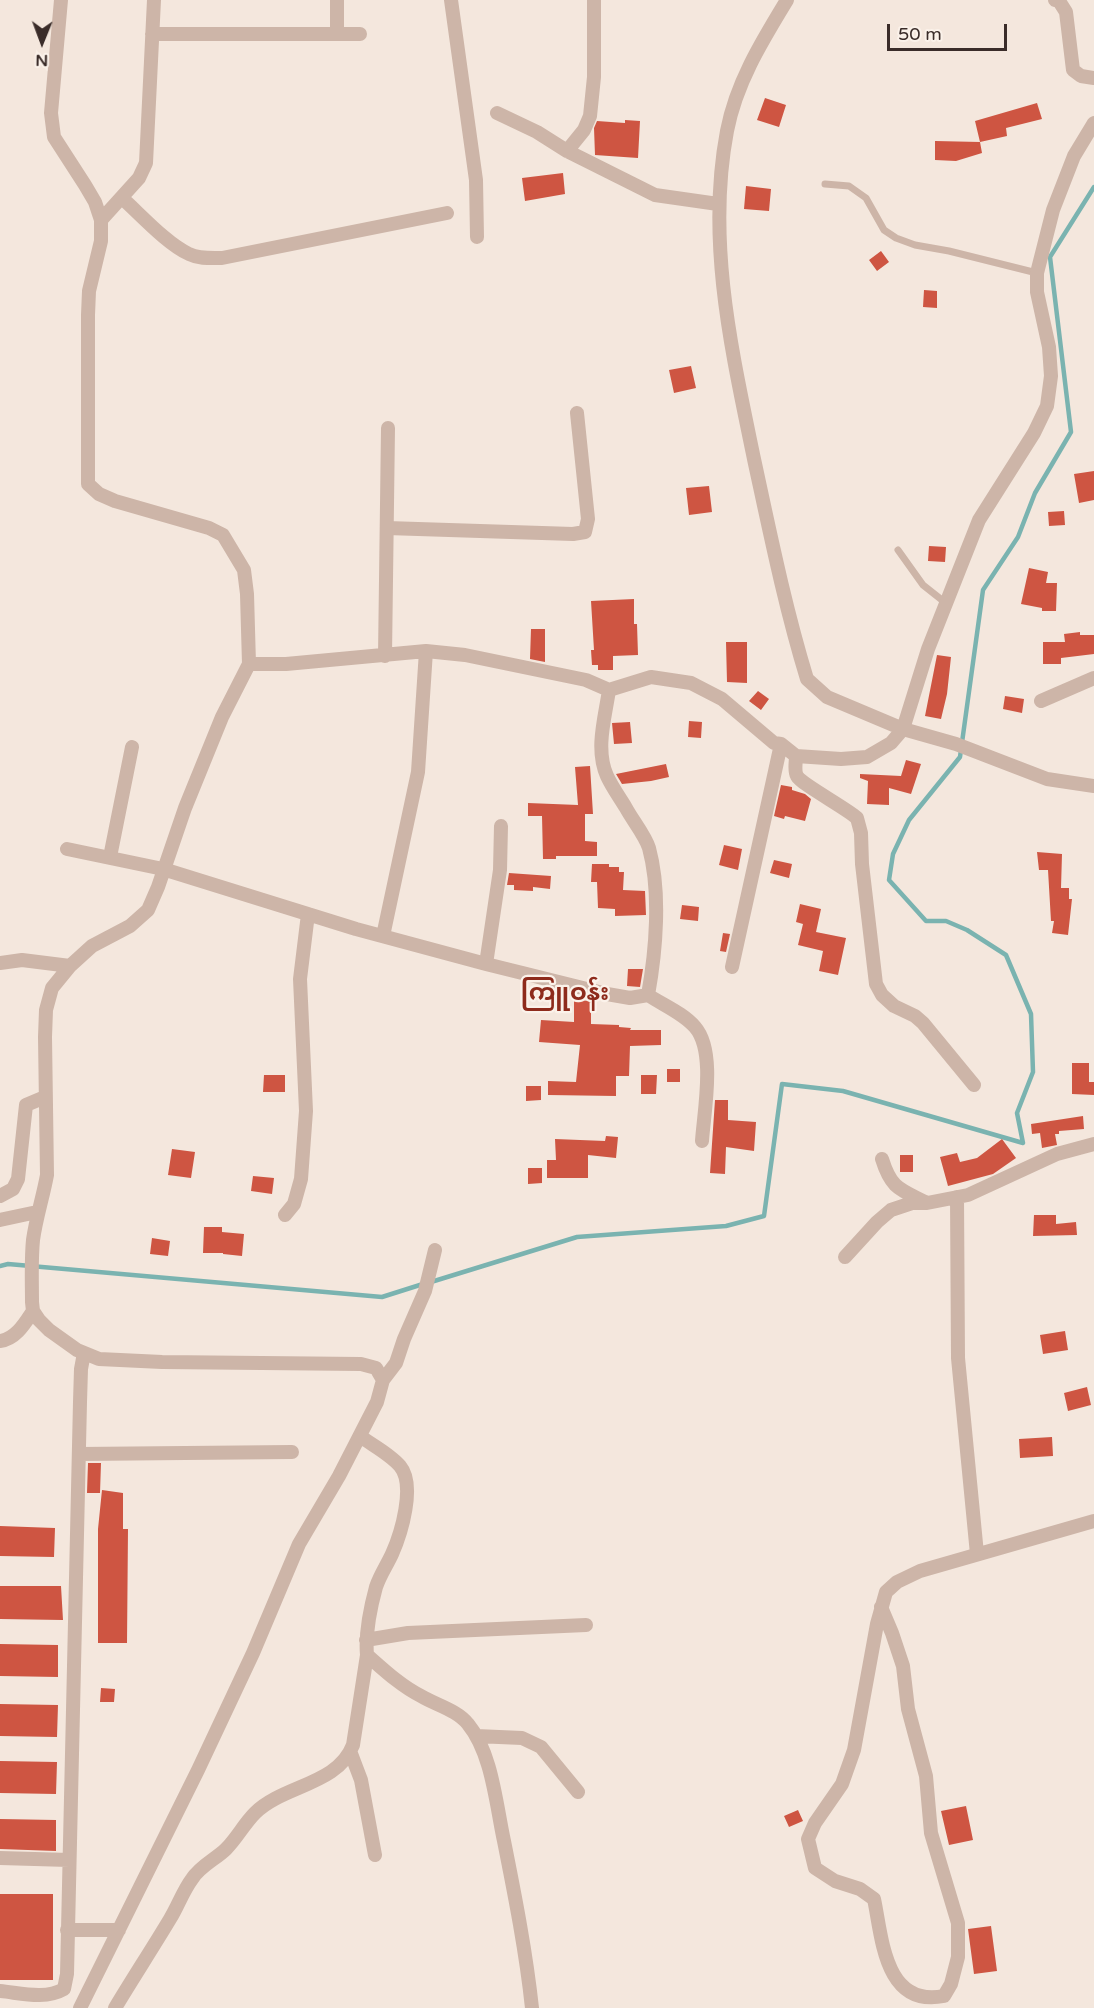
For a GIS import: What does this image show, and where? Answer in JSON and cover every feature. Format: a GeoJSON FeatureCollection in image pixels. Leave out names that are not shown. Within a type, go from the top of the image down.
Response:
{"type":"FeatureCollection","features":[{"type":"Feature","properties":{"kind":"street"},"geometry":{"type":"LineString","coordinates":[[61,0],[51,113],[54,136],[95,202],[101,220],[101,241],[90,291],[88,315],[88,484],[99,494],[115,501],[209,528],[223,535],[244,570],[249,664],[222,717],[184,808],[148,910],[130,926],[92,946],[69,966],[52,988],[46,1010],[47,1175],[37,1212],[33,1243],[33,1311],[49,1330],[84,1353],[99,1359],[361,1364],[376,1368],[383,1380]]}},
{"type":"Feature","properties":{"kind":"street"},"geometry":{"type":"LineString","coordinates":[[101,220],[139,178],[146,163],[154,0]]}},
{"type":"Feature","properties":{"kind":"street"},"geometry":{"type":"LineString","coordinates":[[337,0],[337,34]]}},
{"type":"Feature","properties":{"kind":"street"},"geometry":{"type":"LineString","coordinates":[[452,0],[476,180],[477,237]]}},
{"type":"Feature","properties":{"kind":"street"},"geometry":{"type":"LineString","coordinates":[[567,151],[584,130],[592,107],[594,0]]}},
{"type":"Feature","properties":{"kind":"street"},"geometry":{"type":"LineString","coordinates":[[787,0],[758,47],[740,85],[727,130],[718,204],[722,279],[733,357],[766,516],[807,679],[827,697],[903,729],[956,744],[1047,779],[1094,786]]}},
{"type":"Feature","properties":{"kind":"street"},"geometry":{"type":"LineString","coordinates":[[1055,0],[1059,1],[1065,12],[1073,70],[1081,76],[1094,78]]}},
{"type":"Feature","properties":{"kind":"street"},"geometry":{"type":"LineString","coordinates":[[152,34],[360,34]]}},
{"type":"Feature","properties":{"kind":"street"},"geometry":{"type":"LineString","coordinates":[[497,113],[655,195],[718,204]]}},
{"type":"Feature","properties":{"kind":"street"},"geometry":{"type":"LineString","coordinates":[[249,664],[286,664],[426,651],[465,655],[586,680],[609,690],[651,677],[691,683],[722,699],[774,744],[781,744],[796,756],[841,759],[867,757],[891,743],[903,729],[928,649],[979,520],[1034,433],[1047,406],[1051,376],[1049,346],[1037,291],[1037,273],[1053,210],[1074,156],[1094,123]]}},
{"type":"Feature","properties":{"kind":"street"},"geometry":{"type":"LineString","coordinates":[[122,198],[175,245],[189,254],[203,258],[222,258],[447,213]]}},
{"type":"Feature","properties":{"kind":"street"},"geometry":{"type":"LineString","coordinates":[[387,528],[573,534],[585,532],[588,519],[577,413]]}},
{"type":"Feature","properties":{"kind":"street"},"geometry":{"type":"LineString","coordinates":[[385,656],[388,428]]}},
{"type":"Feature","properties":{"kind":"street"},"geometry":{"type":"LineString","coordinates":[[383,936],[418,772],[426,651]]}},
{"type":"Feature","properties":{"kind":"street"},"geometry":{"type":"LineString","coordinates":[[1041,701],[1094,678]]}},
{"type":"Feature","properties":{"kind":"street"},"geometry":{"type":"LineString","coordinates":[[609,690],[601,741],[602,757],[607,776],[648,846],[654,873],[655,922],[652,974],[648,995]]}},
{"type":"Feature","properties":{"kind":"street"},"geometry":{"type":"LineString","coordinates":[[732,966],[781,744]]}},
{"type":"Feature","properties":{"kind":"street"},"geometry":{"type":"LineString","coordinates":[[110,857],[132,747]]}},
{"type":"Feature","properties":{"kind":"street"},"geometry":{"type":"LineString","coordinates":[[796,756],[796,774],[802,783],[857,818],[861,833],[862,864],[876,984],[882,995],[894,1006],[915,1016],[974,1085]]}},
{"type":"Feature","properties":{"kind":"street"},"geometry":{"type":"LineString","coordinates":[[486,964],[500,870],[501,826]]}},
{"type":"Feature","properties":{"kind":"street"},"geometry":{"type":"LineString","coordinates":[[67,849],[163,869],[308,914],[486,964],[607,994],[630,998],[648,995],[687,1019],[701,1036],[707,1065],[702,1141]]}},
{"type":"Feature","properties":{"kind":"street"},"geometry":{"type":"LineString","coordinates":[[285,1215],[294,1204],[301,1179],[306,1111],[300,979],[308,914]]}},
{"type":"Feature","properties":{"kind":"street"},"geometry":{"type":"LineString","coordinates":[[0,963],[22,960],[69,966]]}},
{"type":"Feature","properties":{"kind":"street"},"geometry":{"type":"LineString","coordinates":[[0,1196],[13,1189],[18,1179],[26,1105],[45,1097]]}},
{"type":"Feature","properties":{"kind":"street"},"geometry":{"type":"LineString","coordinates":[[845,1257],[891,1210],[912,1203],[927,1203],[979,1191],[1057,1154],[1094,1144]]}},
{"type":"Feature","properties":{"kind":"street"},"geometry":{"type":"LineString","coordinates":[[882,1159],[887,1176],[898,1188],[927,1203]]}},
{"type":"Feature","properties":{"kind":"street"},"geometry":{"type":"LineString","coordinates":[[957,1197],[958,1358],[977,1554]]}},
{"type":"Feature","properties":{"kind":"street"},"geometry":{"type":"LineString","coordinates":[[0,1220],[37,1212]]}},
{"type":"Feature","properties":{"kind":"street"},"geometry":{"type":"LineString","coordinates":[[80,2008],[198,1770],[253,1653],[299,1544],[360,1436],[377,1402],[383,1380],[396,1363],[425,1291],[435,1250]]}},
{"type":"Feature","properties":{"kind":"street"},"geometry":{"type":"LineString","coordinates":[[0,1341],[6,1340],[20,1330],[33,1311]]}},
{"type":"Feature","properties":{"kind":"street"},"geometry":{"type":"LineString","coordinates":[[0,1991],[42,1995],[56,1993],[64,1989],[67,1974],[80,1402],[84,1353]]}},
{"type":"Feature","properties":{"kind":"street"},"geometry":{"type":"LineString","coordinates":[[115,2008],[171,1917],[192,1877],[224,1851],[254,1814],[271,1800],[316,1780],[340,1766],[350,1751],[367,1655],[366,1640],[377,1585],[394,1551],[407,1504],[407,1483],[401,1466],[360,1436]]}},
{"type":"Feature","properties":{"kind":"street"},"geometry":{"type":"LineString","coordinates":[[79,1454],[292,1452]]}},
{"type":"Feature","properties":{"kind":"street"},"geometry":{"type":"LineString","coordinates":[[882,1607],[903,1666],[908,1709],[926,1776],[931,1833],[958,1923],[958,1957],[951,1984],[944,1996],[934,2000],[916,1997],[903,1990],[895,1981],[881,1945],[874,1899],[860,1888],[835,1881],[815,1868],[808,1839],[815,1823],[842,1784],[854,1750],[882,1607],[886,1592],[897,1582],[920,1571],[1094,1521]]}},
{"type":"Feature","properties":{"kind":"street"},"geometry":{"type":"LineString","coordinates":[[366,1640],[408,1633],[586,1625]]}},
{"type":"Feature","properties":{"kind":"street"},"geometry":{"type":"LineString","coordinates":[[367,1655],[396,1680],[467,1722],[481,1743],[495,1796],[514,1891],[532,2008]]}},
{"type":"Feature","properties":{"kind":"street"},"geometry":{"type":"LineString","coordinates":[[476,1736],[522,1738],[541,1746],[578,1792]]}},
{"type":"Feature","properties":{"kind":"street"},"geometry":{"type":"LineString","coordinates":[[350,1751],[361,1780],[375,1855]]}},
{"type":"Feature","properties":{"kind":"street"},"geometry":{"type":"LineString","coordinates":[[0,1858],[69,1860]]}},
{"type":"Feature","properties":{"kind":"street"},"geometry":{"type":"LineString","coordinates":[[67,1930],[119,1930]]}},
{"type":"Feature","properties":{"kind":"lane"},"geometry":{"type":"LineString","coordinates":[[825,184],[849,186],[866,198],[884,230],[896,238],[915,245],[1037,273]]}},
{"type":"Feature","properties":{"kind":"lane"},"geometry":{"type":"LineString","coordinates":[[898,550],[923,585],[947,604]]}},
{"type":"Feature","properties":{"kind":"building"},"geometry":{"type":"Polygon","coordinates":[[[765,98],[786,105],[779,127],[757,120],[765,98]]]}},
{"type":"Feature","properties":{"kind":"building"},"geometry":{"type":"Polygon","coordinates":[[[1037,103],[1042,119],[1006,128],[1007,136],[980,142],[975,121],[1037,103]]]}},
{"type":"Feature","properties":{"kind":"building"},"geometry":{"type":"Polygon","coordinates":[[[625,120],[640,121],[638,158],[595,155],[594,128],[597,121],[625,123],[625,120]]]}},
{"type":"Feature","properties":{"kind":"building"},"geometry":{"type":"Polygon","coordinates":[[[935,141],[980,142],[982,153],[956,161],[935,160],[935,141]]]}},
{"type":"Feature","properties":{"kind":"building"},"geometry":{"type":"Polygon","coordinates":[[[563,173],[565,194],[525,201],[522,178],[563,173]]]}},
{"type":"Feature","properties":{"kind":"building"},"geometry":{"type":"Polygon","coordinates":[[[746,186],[771,189],[769,211],[744,209],[746,186]]]}},
{"type":"Feature","properties":{"kind":"building"},"geometry":{"type":"Polygon","coordinates":[[[881,251],[889,262],[877,271],[869,260],[881,251]]]}},
{"type":"Feature","properties":{"kind":"building"},"geometry":{"type":"Polygon","coordinates":[[[924,290],[937,291],[937,308],[923,307],[924,290]]]}},
{"type":"Feature","properties":{"kind":"building"},"geometry":{"type":"Polygon","coordinates":[[[691,366],[696,388],[674,393],[669,370],[691,366]]]}},
{"type":"Feature","properties":{"kind":"building"},"geometry":{"type":"Polygon","coordinates":[[[1094,471],[1094,500],[1079,503],[1074,474],[1094,471]]]}},
{"type":"Feature","properties":{"kind":"building"},"geometry":{"type":"Polygon","coordinates":[[[709,486],[712,512],[689,515],[686,488],[709,486]]]}},
{"type":"Feature","properties":{"kind":"building"},"geometry":{"type":"Polygon","coordinates":[[[1064,511],[1065,525],[1049,526],[1048,512],[1064,511]]]}},
{"type":"Feature","properties":{"kind":"building"},"geometry":{"type":"Polygon","coordinates":[[[929,546],[946,547],[945,562],[928,561],[929,546]]]}},
{"type":"Feature","properties":{"kind":"building"},"geometry":{"type":"Polygon","coordinates":[[[1029,568],[1048,572],[1046,583],[1057,583],[1056,611],[1042,611],[1042,608],[1021,604],[1029,568]]]}},
{"type":"Feature","properties":{"kind":"building"},"geometry":{"type":"Polygon","coordinates":[[[634,599],[638,655],[613,656],[613,670],[598,670],[598,665],[592,665],[591,650],[594,650],[591,601],[634,599]]]}},
{"type":"Feature","properties":{"kind":"building"},"geometry":{"type":"Polygon","coordinates":[[[531,629],[545,629],[545,662],[530,659],[531,629]]]}},
{"type":"Feature","properties":{"kind":"building"},"geometry":{"type":"Polygon","coordinates":[[[1080,632],[1080,635],[1094,635],[1094,654],[1061,658],[1061,664],[1043,664],[1043,642],[1065,642],[1064,634],[1080,632]]]}},
{"type":"Feature","properties":{"kind":"building"},"geometry":{"type":"Polygon","coordinates":[[[726,642],[747,642],[747,683],[727,682],[726,642]]]}},
{"type":"Feature","properties":{"kind":"building"},"geometry":{"type":"Polygon","coordinates":[[[937,655],[951,657],[947,694],[941,719],[925,716],[937,655]]]}},
{"type":"Feature","properties":{"kind":"building"},"geometry":{"type":"Polygon","coordinates":[[[758,691],[769,699],[761,710],[749,701],[758,691]]]}},
{"type":"Feature","properties":{"kind":"building"},"geometry":{"type":"Polygon","coordinates":[[[1005,696],[1024,699],[1022,713],[1003,709],[1005,696]]]}},
{"type":"Feature","properties":{"kind":"building"},"geometry":{"type":"Polygon","coordinates":[[[689,721],[702,722],[701,738],[688,737],[689,721]]]}},
{"type":"Feature","properties":{"kind":"building"},"geometry":{"type":"Polygon","coordinates":[[[630,722],[632,743],[614,744],[612,723],[630,722]]]}},
{"type":"Feature","properties":{"kind":"building"},"geometry":{"type":"Polygon","coordinates":[[[906,760],[921,764],[911,794],[889,788],[889,805],[867,804],[868,781],[860,778],[860,774],[901,776],[906,760]]]}},
{"type":"Feature","properties":{"kind":"building"},"geometry":{"type":"Polygon","coordinates":[[[666,764],[669,777],[651,781],[622,784],[616,774],[666,764]]]}},
{"type":"Feature","properties":{"kind":"building"},"geometry":{"type":"Polygon","coordinates":[[[590,766],[593,814],[585,814],[585,841],[597,842],[597,856],[556,856],[556,859],[543,859],[542,816],[528,816],[528,803],[578,805],[575,767],[590,766]]]}},
{"type":"Feature","properties":{"kind":"building"},"geometry":{"type":"Polygon","coordinates":[[[781,785],[792,787],[792,790],[805,794],[811,799],[805,821],[774,816],[781,785]]]}},
{"type":"Feature","properties":{"kind":"building"},"geometry":{"type":"Polygon","coordinates":[[[724,845],[742,849],[738,870],[719,865],[724,845]]]}},
{"type":"Feature","properties":{"kind":"building"},"geometry":{"type":"Polygon","coordinates":[[[1037,852],[1062,854],[1061,888],[1069,888],[1069,899],[1072,899],[1068,935],[1052,933],[1054,921],[1051,921],[1048,870],[1039,870],[1037,852]]]}},
{"type":"Feature","properties":{"kind":"building"},"geometry":{"type":"Polygon","coordinates":[[[774,860],[792,864],[789,878],[770,873],[774,860]]]}},
{"type":"Feature","properties":{"kind":"building"},"geometry":{"type":"Polygon","coordinates":[[[592,864],[609,864],[609,867],[619,867],[619,872],[624,872],[623,890],[645,891],[646,915],[615,916],[615,909],[598,908],[597,882],[591,882],[592,864]]]}},
{"type":"Feature","properties":{"kind":"building"},"geometry":{"type":"Polygon","coordinates":[[[509,873],[551,876],[550,889],[533,887],[533,891],[514,890],[514,885],[507,885],[509,873]]]}},
{"type":"Feature","properties":{"kind":"building"},"geometry":{"type":"Polygon","coordinates":[[[800,904],[821,909],[816,932],[846,938],[838,975],[819,971],[823,951],[798,945],[803,924],[796,922],[800,904]]]}},
{"type":"Feature","properties":{"kind":"building"},"geometry":{"type":"Polygon","coordinates":[[[682,905],[699,907],[698,921],[680,919],[682,905]]]}},
{"type":"Feature","properties":{"kind":"building"},"geometry":{"type":"Polygon","coordinates":[[[723,933],[730,934],[726,952],[720,951],[723,933]]]}},
{"type":"Feature","properties":{"kind":"building"},"geometry":{"type":"Polygon","coordinates":[[[628,969],[643,969],[640,987],[627,986],[628,969]]]}},
{"type":"Feature","properties":{"kind":"building"},"geometry":{"type":"Polygon","coordinates":[[[574,1000],[591,1001],[591,1024],[619,1025],[619,1027],[631,1028],[630,1030],[661,1030],[661,1045],[630,1046],[629,1076],[616,1076],[616,1096],[548,1095],[548,1081],[576,1082],[580,1045],[539,1042],[541,1020],[574,1022],[574,1000]]]}},
{"type":"Feature","properties":{"kind":"building"},"geometry":{"type":"Polygon","coordinates":[[[1072,1063],[1089,1063],[1089,1082],[1094,1082],[1094,1095],[1072,1094],[1072,1063]]]}},
{"type":"Feature","properties":{"kind":"building"},"geometry":{"type":"Polygon","coordinates":[[[667,1069],[680,1069],[680,1082],[667,1082],[667,1069]]]}},
{"type":"Feature","properties":{"kind":"building"},"geometry":{"type":"Polygon","coordinates":[[[264,1075],[285,1075],[285,1092],[263,1092],[264,1075]]]}},
{"type":"Feature","properties":{"kind":"building"},"geometry":{"type":"Polygon","coordinates":[[[641,1075],[657,1075],[656,1094],[641,1094],[641,1075]]]}},
{"type":"Feature","properties":{"kind":"building"},"geometry":{"type":"Polygon","coordinates":[[[526,1086],[541,1086],[541,1100],[526,1101],[526,1086]]]}},
{"type":"Feature","properties":{"kind":"building"},"geometry":{"type":"Polygon","coordinates":[[[715,1100],[728,1100],[728,1120],[756,1122],[754,1151],[726,1147],[725,1174],[710,1173],[715,1100]]]}},
{"type":"Feature","properties":{"kind":"building"},"geometry":{"type":"Polygon","coordinates":[[[1083,1116],[1084,1129],[1059,1131],[1059,1134],[1055,1134],[1057,1145],[1042,1148],[1040,1133],[1032,1134],[1031,1124],[1083,1116]]]}},
{"type":"Feature","properties":{"kind":"building"},"geometry":{"type":"Polygon","coordinates":[[[606,1136],[618,1137],[616,1158],[588,1155],[588,1178],[547,1178],[547,1160],[556,1160],[555,1139],[605,1141],[606,1136]]]}},
{"type":"Feature","properties":{"kind":"building"},"geometry":{"type":"Polygon","coordinates":[[[1002,1139],[1016,1158],[993,1174],[948,1186],[940,1157],[957,1153],[960,1162],[977,1158],[1002,1139]]]}},
{"type":"Feature","properties":{"kind":"building"},"geometry":{"type":"Polygon","coordinates":[[[172,1149],[195,1152],[191,1178],[168,1175],[172,1149]]]}},
{"type":"Feature","properties":{"kind":"building"},"geometry":{"type":"Polygon","coordinates":[[[900,1155],[913,1155],[913,1172],[900,1172],[900,1155]]]}},
{"type":"Feature","properties":{"kind":"building"},"geometry":{"type":"Polygon","coordinates":[[[528,1168],[542,1168],[542,1183],[528,1184],[528,1168]]]}},
{"type":"Feature","properties":{"kind":"building"},"geometry":{"type":"Polygon","coordinates":[[[253,1176],[274,1178],[272,1194],[251,1191],[253,1176]]]}},
{"type":"Feature","properties":{"kind":"building"},"geometry":{"type":"Polygon","coordinates":[[[1034,1215],[1056,1215],[1056,1224],[1076,1222],[1077,1235],[1033,1236],[1034,1215]]]}},
{"type":"Feature","properties":{"kind":"building"},"geometry":{"type":"Polygon","coordinates":[[[204,1227],[222,1227],[222,1232],[244,1234],[242,1256],[203,1253],[204,1227]]]}},
{"type":"Feature","properties":{"kind":"building"},"geometry":{"type":"Polygon","coordinates":[[[152,1238],[170,1241],[168,1256],[150,1254],[152,1238]]]}},
{"type":"Feature","properties":{"kind":"building"},"geometry":{"type":"Polygon","coordinates":[[[1065,1331],[1068,1350],[1043,1354],[1040,1335],[1065,1331]]]}},
{"type":"Feature","properties":{"kind":"building"},"geometry":{"type":"Polygon","coordinates":[[[1087,1387],[1091,1405],[1068,1411],[1064,1393],[1087,1387]]]}},
{"type":"Feature","properties":{"kind":"building"},"geometry":{"type":"Polygon","coordinates":[[[1052,1437],[1053,1456],[1020,1458],[1019,1439],[1052,1437]]]}},
{"type":"Feature","properties":{"kind":"building"},"geometry":{"type":"Polygon","coordinates":[[[88,1463],[101,1463],[100,1493],[87,1493],[88,1463]]]}},
{"type":"Feature","properties":{"kind":"building"},"geometry":{"type":"Polygon","coordinates":[[[102,1490],[123,1493],[123,1529],[128,1529],[127,1643],[98,1643],[98,1529],[102,1490]]]}},
{"type":"Feature","properties":{"kind":"building"},"geometry":{"type":"Polygon","coordinates":[[[0,1526],[55,1528],[54,1557],[0,1556],[0,1526]]]}},
{"type":"Feature","properties":{"kind":"building"},"geometry":{"type":"Polygon","coordinates":[[[0,1586],[61,1586],[63,1620],[0,1619],[0,1586]]]}},
{"type":"Feature","properties":{"kind":"building"},"geometry":{"type":"Polygon","coordinates":[[[0,1644],[58,1645],[58,1677],[0,1676],[0,1644]]]}},
{"type":"Feature","properties":{"kind":"building"},"geometry":{"type":"Polygon","coordinates":[[[101,1688],[115,1689],[114,1702],[100,1702],[101,1688]]]}},
{"type":"Feature","properties":{"kind":"building"},"geometry":{"type":"Polygon","coordinates":[[[0,1704],[58,1705],[57,1737],[0,1736],[0,1704]]]}},
{"type":"Feature","properties":{"kind":"building"},"geometry":{"type":"Polygon","coordinates":[[[0,1761],[57,1762],[56,1794],[0,1793],[0,1761]]]}},
{"type":"Feature","properties":{"kind":"building"},"geometry":{"type":"Polygon","coordinates":[[[966,1806],[973,1840],[949,1845],[941,1811],[966,1806]]]}},
{"type":"Feature","properties":{"kind":"building"},"geometry":{"type":"Polygon","coordinates":[[[798,1810],[803,1821],[789,1827],[784,1816],[798,1810]]]}},
{"type":"Feature","properties":{"kind":"building"},"geometry":{"type":"Polygon","coordinates":[[[0,1819],[56,1820],[56,1851],[0,1849],[0,1819]]]}},
{"type":"Feature","properties":{"kind":"building"},"geometry":{"type":"Polygon","coordinates":[[[0,1894],[53,1894],[53,1980],[0,1980],[0,1894]]]}},
{"type":"Feature","properties":{"kind":"building"},"geometry":{"type":"Polygon","coordinates":[[[991,1926],[997,1971],[974,1974],[968,1929],[991,1926]]]}},
{"type":"Feature","properties":{"kind":"waterway"},"geometry":{"type":"LineString","coordinates":[[431,1282],[577,1237],[726,1226],[764,1216],[782,1084],[843,1091],[1023,1143],[1017,1113],[1033,1072],[1031,1014],[1006,955],[967,930],[946,921],[926,921],[889,880],[893,854],[909,820],[960,757],[983,590],[1018,537],[1035,493],[1071,432],[1050,257],[1094,187]]}},
{"type":"Feature","properties":{"kind":"waterway"},"geometry":{"type":"LineString","coordinates":[[0,1266],[8,1264],[382,1297],[423,1284]]}},
{"type":"Feature","properties":{"kind":"district","name":"ကြူဝန်း"},"geometry":{"type":"Point","coordinates":[565,994]}}]}
